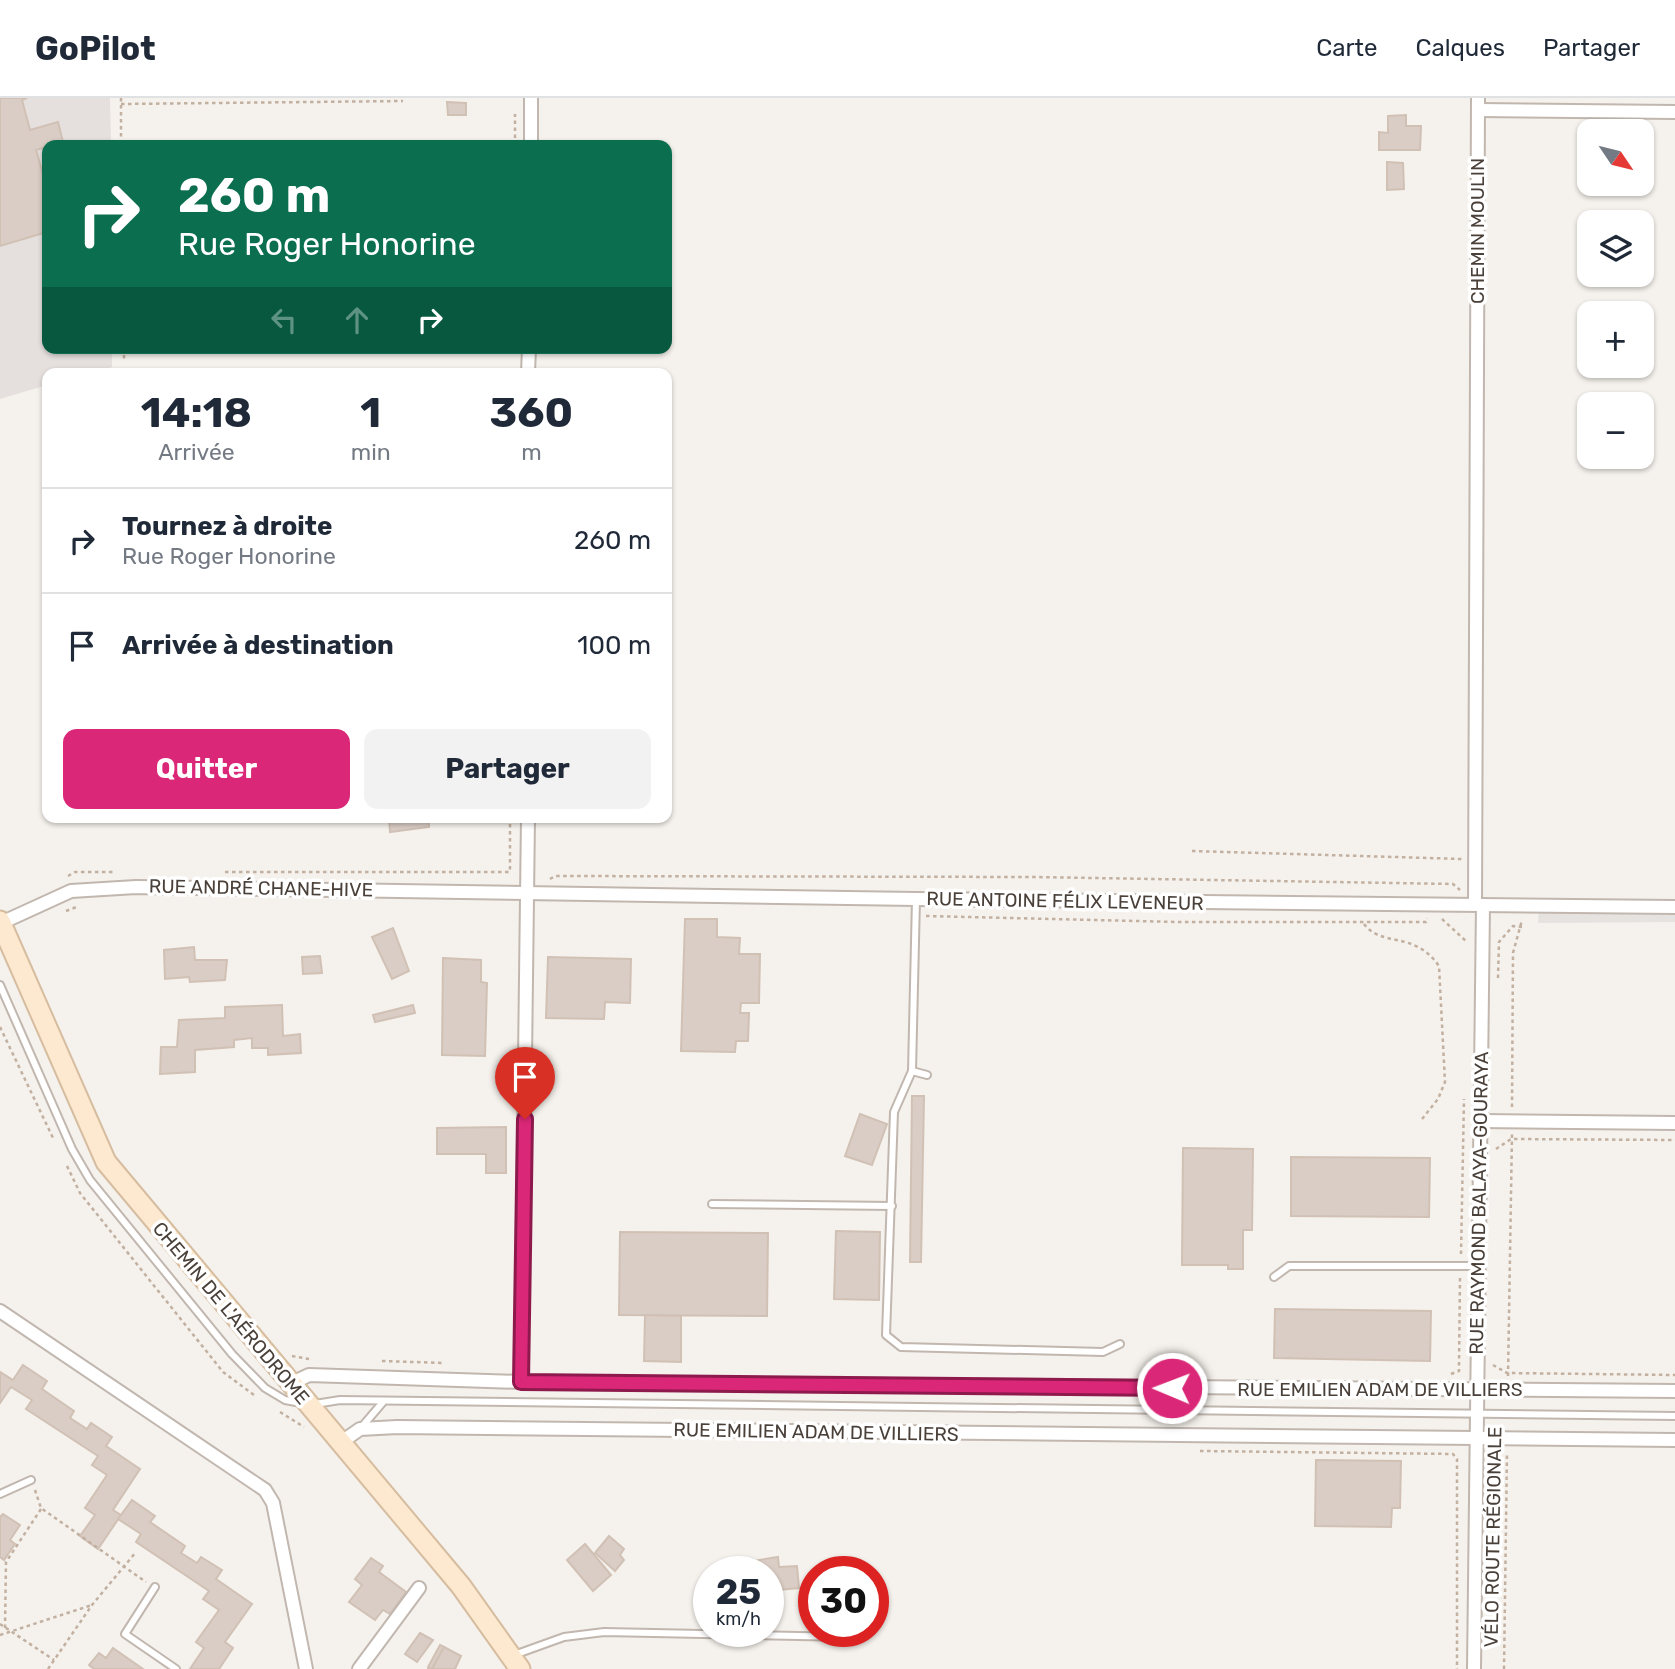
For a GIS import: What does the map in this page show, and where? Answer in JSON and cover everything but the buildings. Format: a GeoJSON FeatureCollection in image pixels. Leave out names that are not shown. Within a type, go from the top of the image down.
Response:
{"type":"FeatureCollection","features":[{"type":"Feature","properties":{"kind":"main road","name":"CHEMIN DE L'AÉRODROME"},"geometry":{"type":"LineString","coordinates":[[0,922],[107,1162],[289,1384],[461,1586],[516,1662]]}},
{"type":"Feature","properties":{"kind":"street"},"geometry":{"type":"LineString","coordinates":[[531,98],[531,140]]}},
{"type":"Feature","properties":{"kind":"street"},"geometry":{"type":"LineString","coordinates":[[1478,104],[1675,113]]}},
{"type":"Feature","properties":{"kind":"street","name":"CHEMIN MOULIN"},"geometry":{"type":"LineString","coordinates":[[1476,859],[1478,104]]}},
{"type":"Feature","properties":{"kind":"street"},"geometry":{"type":"LineString","coordinates":[[521,1382],[528,823]]}},
{"type":"Feature","properties":{"kind":"street","name":"RUE RAYMOND BALAYA-GOURAYA"},"geometry":{"type":"LineString","coordinates":[[1474,1669],[1477,1266],[1481,1121],[1479,905],[1476,859]]}},
{"type":"Feature","properties":{"kind":"street","name":"RUE ANDRÉ CHANE-HIVE"},"geometry":{"type":"LineString","coordinates":[[0,922],[71,891],[90,888],[529,891]]}},
{"type":"Feature","properties":{"kind":"street","name":"RUE ANTOINE FÉLIX LEVENEUR"},"geometry":{"type":"LineString","coordinates":[[529,891],[916,899],[1675,907]]}},
{"type":"Feature","properties":{"kind":"street"},"geometry":{"type":"LineString","coordinates":[[1481,1121],[1675,1124]]}},
{"type":"Feature","properties":{"kind":"street"},"geometry":{"type":"LineString","coordinates":[[0,1311],[265,1490],[273,1503],[306,1669]]}},
{"type":"Feature","properties":{"kind":"street","name":"RUE EMILIEN ADAM DE VILLIERS"},"geometry":{"type":"LineString","coordinates":[[289,1384],[309,1375],[521,1382],[1675,1391]]}},
{"type":"Feature","properties":{"kind":"street"},"geometry":{"type":"LineString","coordinates":[[340,1443],[360,1429]]}},
{"type":"Feature","properties":{"kind":"street","name":"RUE EMILIEN ADAM DE VILLIERS"},"geometry":{"type":"LineString","coordinates":[[360,1429],[1675,1440]]}},
{"type":"Feature","properties":{"kind":"street"},"geometry":{"type":"LineString","coordinates":[[359,1669],[419,1588]]}},
{"type":"Feature","properties":{"kind":"lane"},"geometry":{"type":"LineString","coordinates":[[916,899],[912,1071],[894,1112],[886,1335],[901,1347],[1103,1352],[1121,1344]]}},
{"type":"Feature","properties":{"kind":"lane"},"geometry":{"type":"LineString","coordinates":[[0,985],[72,1149],[90,1180],[240,1362],[265,1388],[285,1400],[307,1405],[340,1400],[1675,1416]]}},
{"type":"Feature","properties":{"kind":"lane"},"geometry":{"type":"LineString","coordinates":[[912,1071],[928,1075]]}},
{"type":"Feature","properties":{"kind":"lane"},"geometry":{"type":"LineString","coordinates":[[712,1205],[892,1206]]}},
{"type":"Feature","properties":{"kind":"lane"},"geometry":{"type":"LineString","coordinates":[[1274,1278],[1289,1266],[1477,1266]]}},
{"type":"Feature","properties":{"kind":"lane"},"geometry":{"type":"LineString","coordinates":[[360,1429],[383,1402]]}},
{"type":"Feature","properties":{"kind":"lane"},"geometry":{"type":"LineString","coordinates":[[0,1494],[31,1480]]}},
{"type":"Feature","properties":{"kind":"lane"},"geometry":{"type":"LineString","coordinates":[[155,1587],[125,1634],[176,1669]]}},
{"type":"Feature","properties":{"kind":"lane"},"geometry":{"type":"LineString","coordinates":[[516,1662],[564,1637],[604,1632],[798,1635]]}},
{"type":"Feature","properties":{"kind":"path"},"geometry":{"type":"LineString","coordinates":[[121,98],[121,140]]}},
{"type":"Feature","properties":{"kind":"path"},"geometry":{"type":"LineString","coordinates":[[121,104],[404,100]]}},
{"type":"Feature","properties":{"kind":"path"},"geometry":{"type":"LineString","coordinates":[[514,140],[515,110]]}},
{"type":"Feature","properties":{"kind":"path"},"geometry":{"type":"LineString","coordinates":[[124,354],[124,362]]}},
{"type":"Feature","properties":{"kind":"path"},"geometry":{"type":"LineString","coordinates":[[510,823],[510,891]]}},
{"type":"Feature","properties":{"kind":"path"},"geometry":{"type":"LineString","coordinates":[[1192,851],[1476,859]]}},
{"type":"Feature","properties":{"kind":"path"},"geometry":{"type":"LineString","coordinates":[[529,891],[555,876],[1034,877],[1453,884],[1479,905]]}},
{"type":"Feature","properties":{"kind":"path"},"geometry":{"type":"LineString","coordinates":[[1362,904],[1363,923],[1371,933],[1411,942],[1429,952],[1438,966],[1445,1082],[1438,1099],[1422,1119]]}},
{"type":"Feature","properties":{"kind":"path"},"geometry":{"type":"LineString","coordinates":[[57,915],[90,905]]}},
{"type":"Feature","properties":{"kind":"path"},"geometry":{"type":"LineString","coordinates":[[1511,1389],[1507,1373],[1511,1139],[1516,1122],[1512,1107],[1513,953],[1522,927],[1523,906]]}},
{"type":"Feature","properties":{"kind":"path"},"geometry":{"type":"LineString","coordinates":[[916,916],[1363,923],[1426,922],[1427,918],[1441,916],[1443,922],[1467,940],[1467,953]]}},
{"type":"Feature","properties":{"kind":"path"},"geometry":{"type":"LineString","coordinates":[[1498,981],[1499,942],[1513,926],[1522,927]]}},
{"type":"Feature","properties":{"kind":"path"},"geometry":{"type":"LineString","coordinates":[[1445,1376],[1459,1371],[1465,1091]]}},
{"type":"Feature","properties":{"kind":"path"},"geometry":{"type":"LineString","coordinates":[[1502,1105],[1512,1107]]}},
{"type":"Feature","properties":{"kind":"path"},"geometry":{"type":"LineString","coordinates":[[1496,1149],[1511,1139],[1675,1140]]}},
{"type":"Feature","properties":{"kind":"path"},"geometry":{"type":"LineString","coordinates":[[1493,1354],[1493,1368],[1507,1373],[1675,1375]]}},
{"type":"Feature","properties":{"kind":"path","name":"VÉLO ROUTE RÉGIONALE"},"geometry":{"type":"LineString","coordinates":[[1504,1669],[1506,1456],[1509,1438]]}},
{"type":"Feature","properties":{"kind":"path"},"geometry":{"type":"LineString","coordinates":[[1194,1451],[1453,1454],[1457,1459],[1457,1669]]}},
{"type":"Feature","properties":{"kind":"path"},"geometry":{"type":"LineString","coordinates":[[31,1480],[41,1508],[155,1587]]}},
{"type":"Feature","properties":{"kind":"path"},"geometry":{"type":"LineString","coordinates":[[5,1628],[6,1562],[41,1508]]}},
{"type":"Feature","properties":{"kind":"path"},"geometry":{"type":"LineString","coordinates":[[48,1669],[92,1605],[136,1552]]}},
{"type":"Feature","properties":{"kind":"path"},"geometry":{"type":"LineString","coordinates":[[0,1635],[92,1605]]}},
{"type":"Feature","properties":{"kind":"path"},"geometry":{"type":"LineString","coordinates":[[0,1625],[54,1660]]}},
{"type":"Feature","properties":{"kind":"shaded area"},"geometry":{"type":"Polygon","coordinates":[[[0,98],[110,98],[111,140],[42,140],[42,354],[112,354],[112,367],[42,368],[42,386],[0,399],[0,98]]]}},
{"type":"Feature","properties":{"kind":"shaded area"},"geometry":{"type":"Polygon","coordinates":[[[1539,906],[1675,907],[1675,922],[1538,923],[1539,906]]]}},
{"type":"Feature","properties":{"kind":"route"},"geometry":{"type":"LineString","coordinates":[[525,1119],[521,1382],[1172,1388]]}}]}
